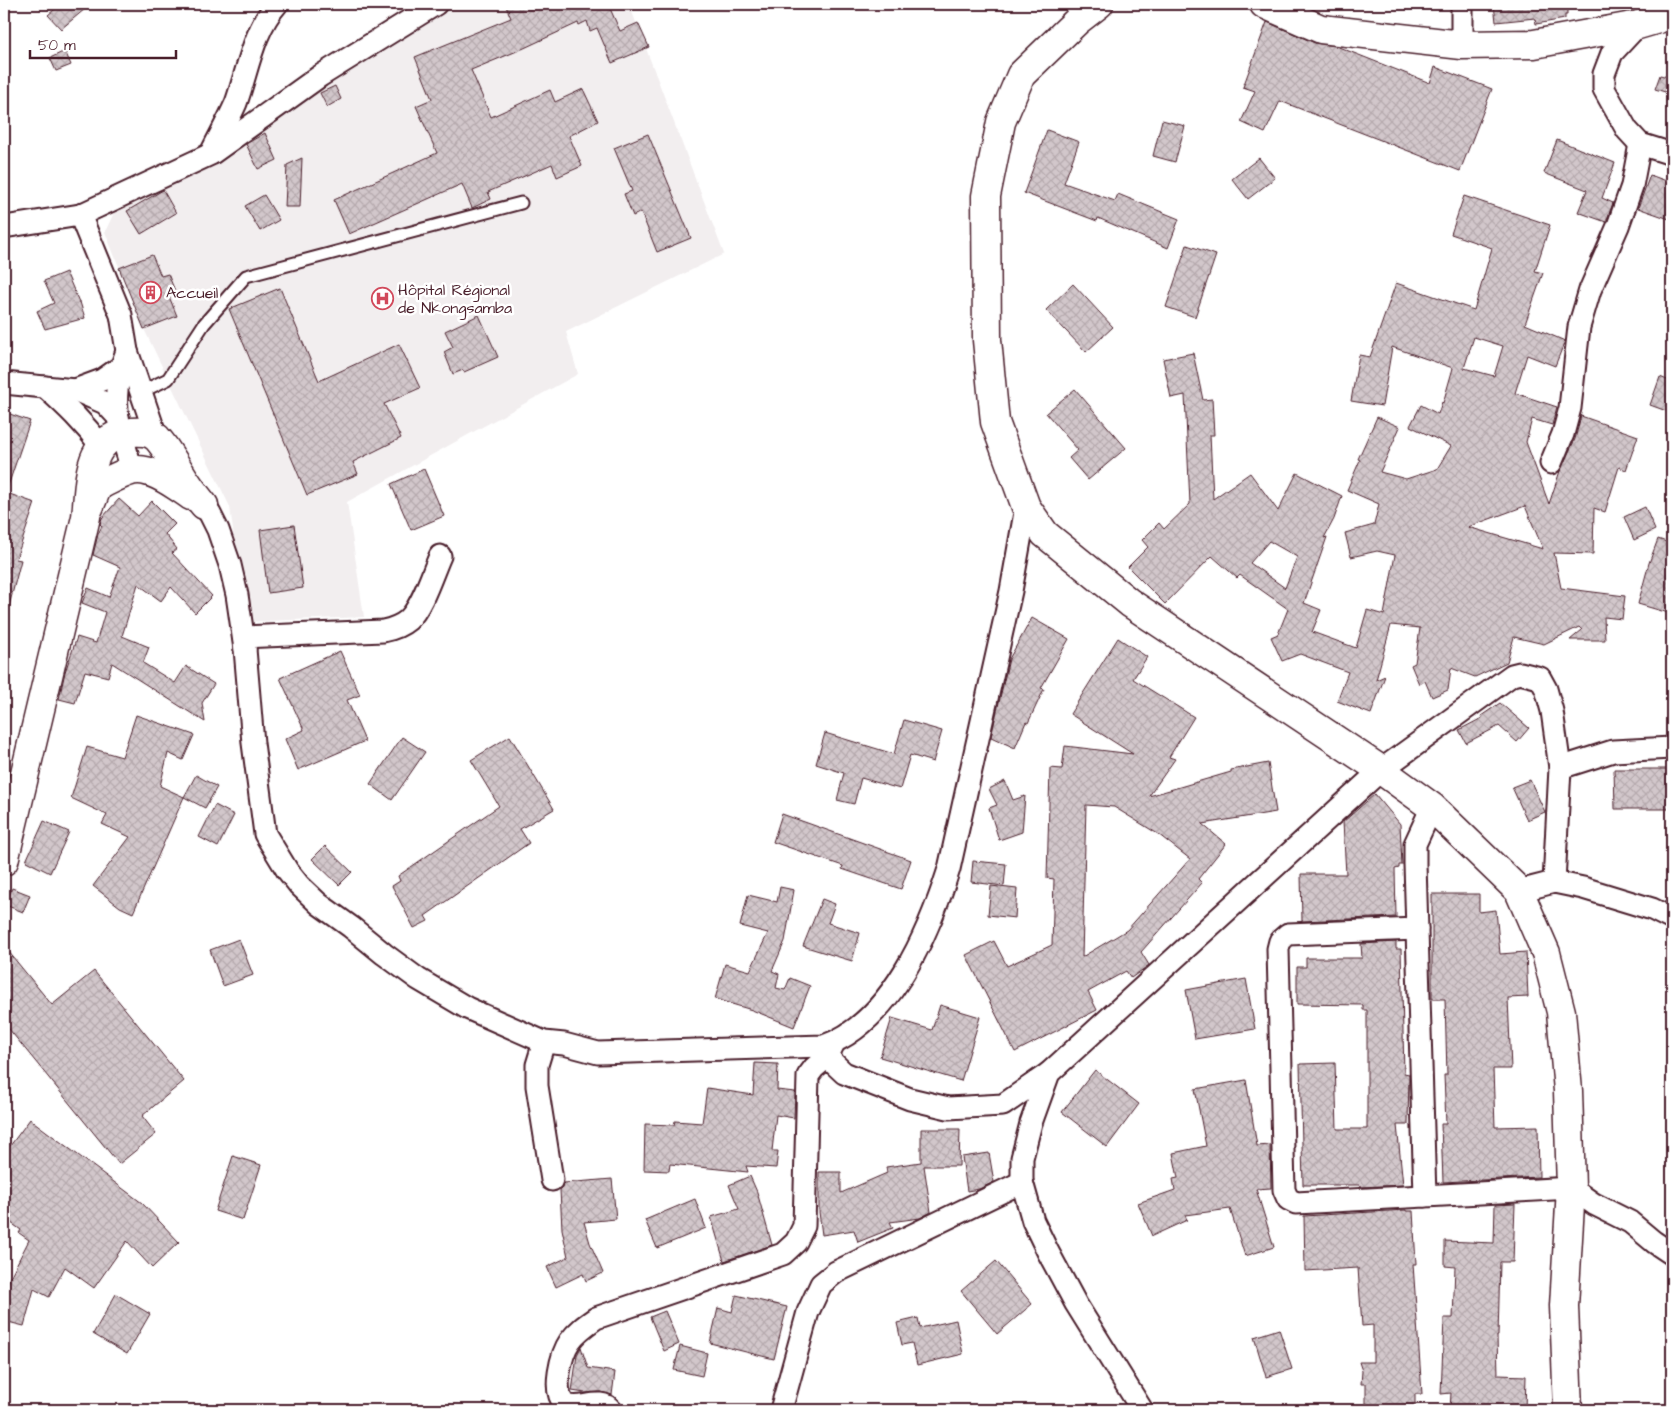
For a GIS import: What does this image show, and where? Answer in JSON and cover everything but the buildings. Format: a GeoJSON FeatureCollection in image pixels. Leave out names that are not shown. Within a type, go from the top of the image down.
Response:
{"type":"FeatureCollection","features":[{"type":"Feature","properties":{"kind":"street"},"geometry":{"type":"LineString","coordinates":[[211,154],[235,103],[252,51],[271,10],[277,4]]}},
{"type":"Feature","properties":{"kind":"street"},"geometry":{"type":"LineString","coordinates":[[4,227],[80,215],[211,154],[320,76],[436,4]]}},
{"type":"Feature","properties":{"kind":"street"},"geometry":{"type":"LineString","coordinates":[[1099,4],[1077,21],[1021,75],[1001,122],[986,196],[987,340],[995,422],[1026,507],[1046,534],[1130,603],[1381,770],[1432,807],[1519,892],[1546,953],[1561,1012],[1568,1092],[1570,1188],[1564,1306],[1568,1410]]}},
{"type":"Feature","properties":{"kind":"street"},"geometry":{"type":"LineString","coordinates":[[1264,4],[1321,29],[1462,45],[1534,44],[1638,25],[1672,15]]}},
{"type":"Feature","properties":{"kind":"street"},"geometry":{"type":"LineString","coordinates":[[1462,4],[1462,45]]}},
{"type":"Feature","properties":{"kind":"street"},"geometry":{"type":"LineString","coordinates":[[1638,25],[1612,53],[1604,74],[1604,89],[1627,130],[1640,144],[1672,154]]}},
{"type":"Feature","properties":{"kind":"street"},"geometry":{"type":"LineString","coordinates":[[1551,463],[1563,434],[1570,408],[1579,327],[1590,290],[1618,226],[1632,186],[1640,144]]}},
{"type":"Feature","properties":{"kind":"street"},"geometry":{"type":"LineString","coordinates":[[4,861],[86,517],[92,460],[114,432],[118,385],[124,359],[121,315],[80,215]]}},
{"type":"Feature","properties":{"kind":"street"},"geometry":{"type":"LineString","coordinates":[[124,359],[141,392],[156,436],[170,455],[179,472],[210,514],[218,530],[230,565],[237,595],[245,649]]}},
{"type":"Feature","properties":{"kind":"street"},"geometry":{"type":"LineString","coordinates":[[75,390],[102,380],[124,359]]}},
{"type":"Feature","properties":{"kind":"street"},"geometry":{"type":"LineString","coordinates":[[4,383],[75,390],[105,403],[114,432],[132,470]]}},
{"type":"Feature","properties":{"kind":"street"},"geometry":{"type":"LineString","coordinates":[[45,388],[71,410],[87,427],[114,432],[139,431],[156,436]]}},
{"type":"Feature","properties":{"kind":"street"},"geometry":{"type":"LineString","coordinates":[[86,517],[98,486],[132,470],[146,470],[167,480],[204,505]]}},
{"type":"Feature","properties":{"kind":"street"},"geometry":{"type":"LineString","coordinates":[[610,1410],[603,1404],[571,1407],[564,1403],[560,1396],[557,1384],[563,1357],[568,1343],[578,1331],[596,1318],[783,1254],[796,1242],[804,1226],[808,1076],[831,1050],[869,1017],[889,995],[915,951],[937,906],[948,870],[1011,591],[1026,507]]}},
{"type":"Feature","properties":{"kind":"street"},"geometry":{"type":"LineString","coordinates":[[440,556],[416,610],[408,620],[396,628],[383,631],[244,638],[252,742],[265,834],[287,870],[319,904],[418,979],[467,1008],[544,1042],[564,1044],[598,1053],[824,1046],[831,1050],[844,1073],[910,1099],[948,1108],[1003,1105],[1049,1073],[1381,770],[1512,675],[1520,673],[1540,678],[1546,689],[1557,744],[1560,768],[1554,882]]}},
{"type":"Feature","properties":{"kind":"street"},"geometry":{"type":"LineString","coordinates":[[1560,768],[1614,751],[1672,748]]}},
{"type":"Feature","properties":{"kind":"street"},"geometry":{"type":"LineString","coordinates":[[1425,1196],[1415,844],[1432,807]]}},
{"type":"Feature","properties":{"kind":"street"},"geometry":{"type":"LineString","coordinates":[[1519,892],[1554,882],[1583,888],[1652,909],[1672,919]]}},
{"type":"Feature","properties":{"kind":"street"},"geometry":{"type":"LineString","coordinates":[[1417,929],[1288,934],[1280,941],[1278,949],[1284,1190],[1288,1199],[1296,1203],[1570,1188],[1594,1204],[1630,1222],[1672,1254]]}},
{"type":"Feature","properties":{"kind":"street"},"geometry":{"type":"LineString","coordinates":[[544,1042],[537,1065],[537,1086],[552,1180]]}},
{"type":"Feature","properties":{"kind":"street"},"geometry":{"type":"LineString","coordinates":[[1049,1073],[1031,1123],[1022,1158],[1022,1182],[1033,1221],[1048,1252],[1076,1304],[1142,1410]]}},
{"type":"Feature","properties":{"kind":"street"},"geometry":{"type":"LineString","coordinates":[[780,1410],[808,1312],[822,1284],[836,1272],[1022,1182]]}},
{"type":"Feature","properties":{"kind":"lane"},"geometry":{"type":"LineString","coordinates":[[141,392],[168,379],[204,324],[246,276],[521,203]]}},
{"type":"Feature","properties":{"kind":"shaded area","name":"Hôpital Régional de Nkongsamba"},"geometry":{"type":"Polygon","coordinates":[[[451,4],[629,4],[724,254],[566,332],[578,374],[347,502],[364,617],[245,622],[230,507],[144,329],[105,232],[118,204],[451,4]]]}},
{"type":"Feature","properties":{"kind":"place","name":"Accueil"},"geometry":{"type":"Point","coordinates":[150,293]}},
{"type":"Feature","properties":{"kind":"place","name":"Hôpital Régional de Nkongsamba"},"geometry":{"type":"Point","coordinates":[382,299]}}]}
